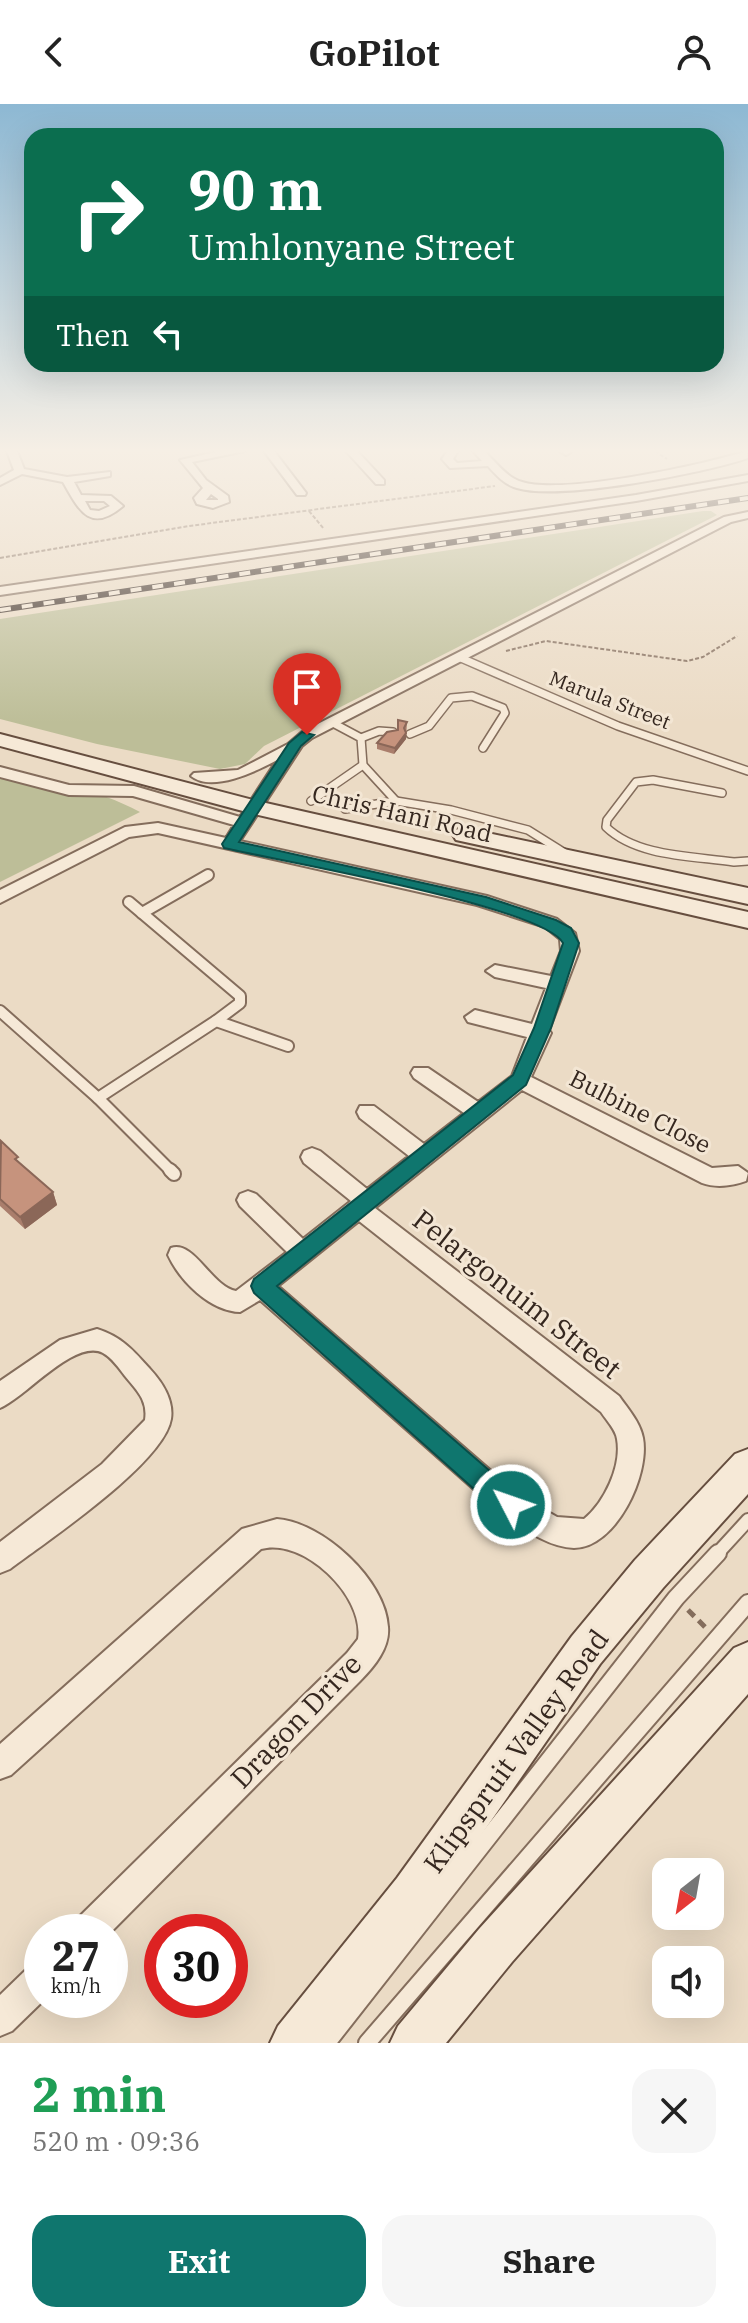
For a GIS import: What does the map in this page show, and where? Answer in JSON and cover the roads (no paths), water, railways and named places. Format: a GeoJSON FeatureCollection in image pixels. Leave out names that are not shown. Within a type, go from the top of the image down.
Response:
{"type":"FeatureCollection","features":[{"type":"Feature","properties":{"kind":"main road","name":"Chris Hani Road"},"geometry":{"type":"LineString","coordinates":[[0,726],[199,776],[254,807],[311,801],[748,896]]}},
{"type":"Feature","properties":{"kind":"main road","name":"Chris Hani Road"},"geometry":{"type":"LineString","coordinates":[[0,740],[254,807],[748,920]]}},
{"type":"Feature","properties":{"kind":"main road","name":"Klipspruit Valley Road"},"geometry":{"type":"LineString","coordinates":[[295,2043],[413,1894],[586,1650],[649,1574],[748,1467]]}},
{"type":"Feature","properties":{"kind":"main road"},"geometry":{"type":"LineString","coordinates":[[415,2043],[457,1989],[680,1742],[732,1650]]}},
{"type":"Feature","properties":{"kind":"street"},"geometry":{"type":"LineString","coordinates":[[0,591],[338,541]]}},
{"type":"Feature","properties":{"kind":"street"},"geometry":{"type":"LineString","coordinates":[[199,776],[228,776],[251,771],[331,722],[468,661],[687,541]]}},
{"type":"Feature","properties":{"kind":"street"},"geometry":{"type":"LineString","coordinates":[[230,844],[296,743]]}},
{"type":"Feature","properties":{"kind":"street"},"geometry":{"type":"LineString","coordinates":[[0,772],[69,790],[134,791],[254,807]]}},
{"type":"Feature","properties":{"kind":"street"},"geometry":{"type":"LineString","coordinates":[[0,897],[135,829],[158,828],[481,900],[551,923],[569,937],[570,951],[559,984],[520,1080],[240,1302],[231,1303],[221,1298],[179,1255]]}},
{"type":"Feature","properties":{"kind":"street"},"geometry":{"type":"LineString","coordinates":[[495,971],[559,984]]}},
{"type":"Feature","properties":{"kind":"street"},"geometry":{"type":"LineString","coordinates":[[475,1017],[541,1033]]}},
{"type":"Feature","properties":{"kind":"street"},"geometry":{"type":"LineString","coordinates":[[421,1073],[479,1113]]}},
{"type":"Feature","properties":{"kind":"street","name":"Bulbine Close"},"geometry":{"type":"LineString","coordinates":[[520,1080],[710,1177],[738,1175]]}},
{"type":"Feature","properties":{"kind":"street"},"geometry":{"type":"LineString","coordinates":[[367,1112],[424,1156]]}},
{"type":"Feature","properties":{"kind":"street","name":"Pelargonuim Street"},"geometry":{"type":"LineString","coordinates":[[261,1286],[511,1505],[556,1531],[574,1534],[591,1531],[604,1517],[625,1479],[630,1461],[630,1437],[610,1404],[363,1205],[312,1157]]}},
{"type":"Feature","properties":{"kind":"street"},"geometry":{"type":"LineString","coordinates":[[248,1200],[303,1253]]}},
{"type":"Feature","properties":{"kind":"street"},"geometry":{"type":"LineString","coordinates":[[0,1396],[57,1354],[83,1339],[96,1339],[110,1344],[156,1392],[158,1412],[157,1425],[148,1438],[113,1472],[0,1559]]}},
{"type":"Feature","properties":{"kind":"street","name":"Dragon Drive"},"geometry":{"type":"LineString","coordinates":[[0,1764],[252,1539],[277,1532],[306,1541],[354,1582],[372,1611],[372,1642],[323,1698],[106,1914]]}},
{"type":"Feature","properties":{"kind":"street"},"geometry":{"type":"LineString","coordinates":[[0,2019],[24,1996]]}},
{"type":"Feature","properties":{"kind":"lane","name":"Marula Street"},"geometry":{"type":"LineString","coordinates":[[468,661],[618,726],[748,771]]}},
{"type":"Feature","properties":{"kind":"lane"},"geometry":{"type":"LineString","coordinates":[[410,734],[420,733],[430,725],[451,698],[472,696],[503,708],[505,713],[483,748]]}},
{"type":"Feature","properties":{"kind":"lane"},"geometry":{"type":"LineString","coordinates":[[331,722],[361,738],[379,731],[393,732]]}},
{"type":"Feature","properties":{"kind":"lane"},"geometry":{"type":"LineString","coordinates":[[361,738],[363,765],[396,801]]}},
{"type":"Feature","properties":{"kind":"lane"},"geometry":{"type":"LineString","coordinates":[[311,801],[363,765]]}},
{"type":"Feature","properties":{"kind":"lane"},"geometry":{"type":"LineString","coordinates":[[722,793],[653,780],[636,782],[607,820],[606,827],[613,836],[632,845],[734,862],[748,861]]}},
{"type":"Feature","properties":{"kind":"lane"},"geometry":{"type":"LineString","coordinates":[[345,809],[396,801],[451,810],[528,830],[572,858]]}},
{"type":"Feature","properties":{"kind":"lane"},"geometry":{"type":"LineString","coordinates":[[142,913],[208,875]]}},
{"type":"Feature","properties":{"kind":"lane"},"geometry":{"type":"LineString","coordinates":[[98,1098],[240,1003],[240,996],[129,902]]}},
{"type":"Feature","properties":{"kind":"lane"},"geometry":{"type":"LineString","coordinates":[[0,1011],[98,1098],[174,1174]]}},
{"type":"Feature","properties":{"kind":"lane"},"geometry":{"type":"LineString","coordinates":[[216,1021],[288,1046]]}},
{"type":"Feature","properties":{"kind":"lane","name":"Klipspruit Valley Road"},"geometry":{"type":"LineString","coordinates":[[327,2043],[676,1598],[748,1520]]}},
{"type":"Feature","properties":{"kind":"lane"},"geometry":{"type":"LineString","coordinates":[[367,2043],[732,1650],[748,1603]]}},
{"type":"Feature","properties":{"kind":"railway"},"geometry":{"type":"LineString","coordinates":[[0,610],[458,541]]}}]}
